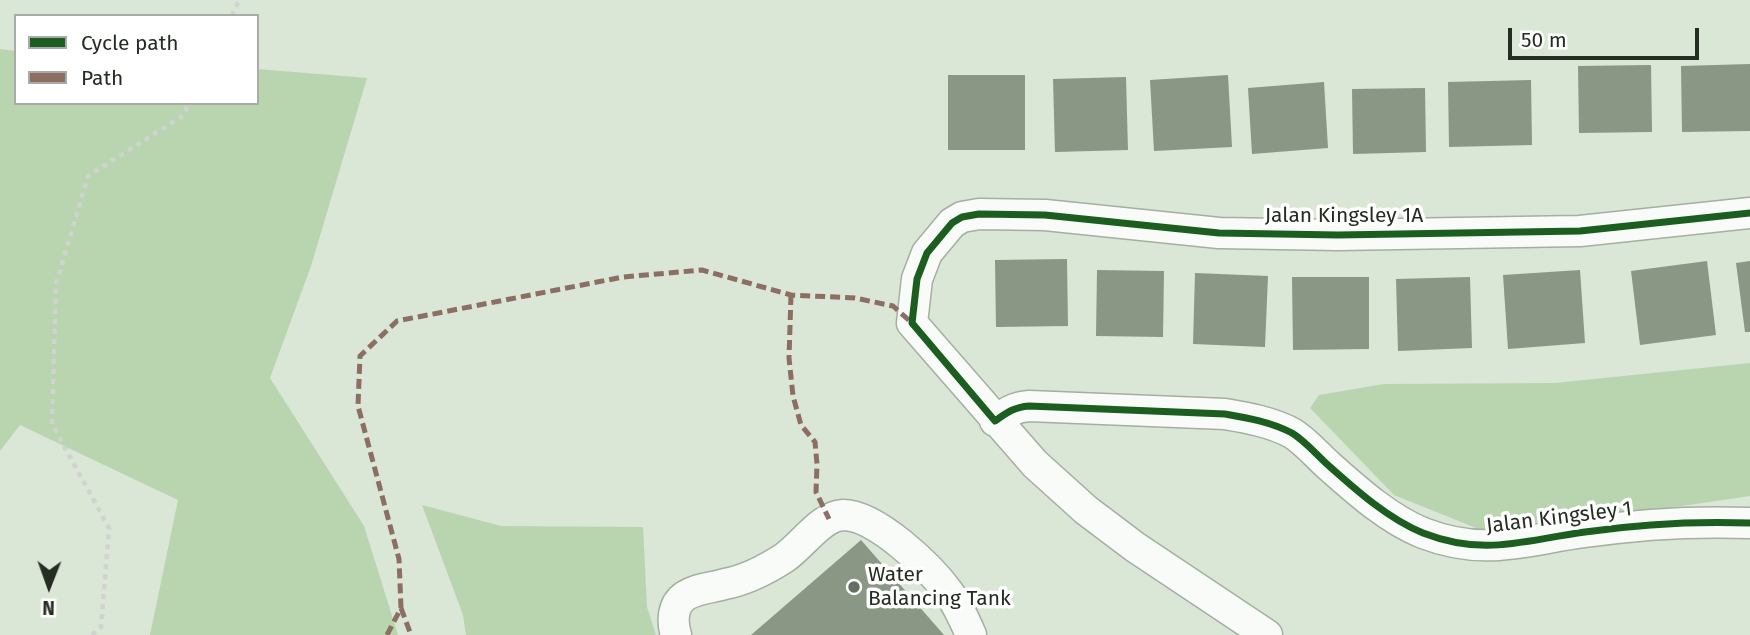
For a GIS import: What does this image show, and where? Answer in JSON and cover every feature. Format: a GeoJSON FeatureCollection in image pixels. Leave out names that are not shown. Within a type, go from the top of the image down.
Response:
{"type":"FeatureCollection","features":[{"type":"Feature","properties":{"kind":"street","name":"Jalan Kingsley 1A"},"geometry":{"type":"LineString","coordinates":[[995,421],[912,323],[921,265],[943,232],[962,217],[979,214],[1045,215],[1219,233],[1338,235],[1580,231],[1750,213]]}},
{"type":"Feature","properties":{"kind":"street","name":"Jalan Kingsley 1"},"geometry":{"type":"LineString","coordinates":[[995,421],[1008,411],[1029,406],[1226,414],[1248,418],[1294,434],[1390,514],[1421,532],[1452,542],[1483,546],[1512,545],[1584,532],[1650,525],[1750,523]]}},
{"type":"Feature","properties":{"kind":"street"},"geometry":{"type":"LineString","coordinates":[[995,421],[1035,464],[1086,510],[1135,547],[1267,635]]}},
{"type":"Feature","properties":{"kind":"street"},"geometry":{"type":"LineString","coordinates":[[676,635],[676,606],[684,596],[749,577],[785,558],[829,519],[841,515],[855,516],[872,524],[924,565],[951,596],[971,635]]}},
{"type":"Feature","properties":{"kind":"path"},"geometry":{"type":"LineString","coordinates":[[92,635],[101,627],[109,528],[52,424],[56,284],[88,176],[184,115],[189,105]]}},
{"type":"Feature","properties":{"kind":"green space"},"geometry":{"type":"Polygon","coordinates":[[[0,49],[14,51],[14,105],[259,105],[259,69],[367,78],[311,266],[270,378],[364,526],[398,635],[150,635],[178,500],[20,425],[0,451],[0,49]]]}},
{"type":"Feature","properties":{"kind":"green space"},"geometry":{"type":"Polygon","coordinates":[[[1750,363],[1750,496],[1491,534],[1394,495],[1310,408],[1319,395],[1384,384],[1555,383],[1750,363]]]}},
{"type":"Feature","properties":{"kind":"green space"},"geometry":{"type":"Polygon","coordinates":[[[422,505],[501,526],[643,527],[647,607],[656,635],[466,635],[463,615],[422,505]]]}},
{"type":"Feature","properties":{"kind":"building"},"geometry":{"type":"Polygon","coordinates":[[[1750,64],[1750,131],[1682,132],[1681,66],[1750,64]]]}},
{"type":"Feature","properties":{"kind":"building"},"geometry":{"type":"Polygon","coordinates":[[[1651,65],[1652,132],[1579,133],[1578,66],[1651,65]]]}},
{"type":"Feature","properties":{"kind":"building"},"geometry":{"type":"Polygon","coordinates":[[[948,75],[1025,75],[1025,150],[948,150],[948,75]]]}},
{"type":"Feature","properties":{"kind":"building"},"geometry":{"type":"Polygon","coordinates":[[[1228,75],[1232,147],[1154,151],[1150,80],[1228,75]]]}},
{"type":"Feature","properties":{"kind":"building"},"geometry":{"type":"Polygon","coordinates":[[[1126,77],[1128,150],[1055,152],[1053,79],[1126,77]]]}},
{"type":"Feature","properties":{"kind":"building"},"geometry":{"type":"Polygon","coordinates":[[[1531,80],[1532,145],[1449,147],[1448,82],[1531,80]]]}},
{"type":"Feature","properties":{"kind":"building"},"geometry":{"type":"Polygon","coordinates":[[[1324,82],[1328,148],[1252,154],[1248,88],[1324,82]]]}},
{"type":"Feature","properties":{"kind":"building"},"geometry":{"type":"Polygon","coordinates":[[[1425,88],[1426,152],[1353,154],[1352,89],[1425,88]]]}},
{"type":"Feature","properties":{"kind":"building"},"geometry":{"type":"Polygon","coordinates":[[[1067,259],[1068,326],[996,327],[995,260],[1067,259]]]}},
{"type":"Feature","properties":{"kind":"building"},"geometry":{"type":"Polygon","coordinates":[[[1707,261],[1716,335],[1640,345],[1631,271],[1707,261]]]}},
{"type":"Feature","properties":{"kind":"building"},"geometry":{"type":"Polygon","coordinates":[[[1750,261],[1750,332],[1745,332],[1736,263],[1750,261]]]}},
{"type":"Feature","properties":{"kind":"building"},"geometry":{"type":"Polygon","coordinates":[[[1097,270],[1164,271],[1163,337],[1096,336],[1097,270]]]}},
{"type":"Feature","properties":{"kind":"building"},"geometry":{"type":"Polygon","coordinates":[[[1580,270],[1585,343],[1508,349],[1503,275],[1580,270]]]}},
{"type":"Feature","properties":{"kind":"building"},"geometry":{"type":"Polygon","coordinates":[[[1195,273],[1268,276],[1265,347],[1193,344],[1195,273]]]}},
{"type":"Feature","properties":{"kind":"building"},"geometry":{"type":"Polygon","coordinates":[[[1292,277],[1369,277],[1369,349],[1293,350],[1292,277]]]}},
{"type":"Feature","properties":{"kind":"building"},"geometry":{"type":"Polygon","coordinates":[[[1470,277],[1472,348],[1398,351],[1396,279],[1470,277]]]}},
{"type":"Feature","properties":{"kind":"building","name":"Water Balancing Tank"},"geometry":{"type":"Polygon","coordinates":[[[861,540],[944,635],[751,635],[861,540]]]}},
{"type":"Feature","properties":{"kind":"marked path"},"geometry":{"type":"LineString","coordinates":[[387,635],[401,608],[399,559],[358,406],[360,356],[397,321],[623,277],[702,270],[791,295],[855,298],[893,306],[912,323]]}},
{"type":"Feature","properties":{"kind":"marked path"},"geometry":{"type":"LineString","coordinates":[[791,295],[789,358],[793,396],[801,425],[815,442],[816,492],[829,519]]}},
{"type":"Feature","properties":{"kind":"marked path"},"geometry":{"type":"LineString","coordinates":[[401,608],[411,635]]}},
{"type":"Feature","properties":{"kind":"cycle path"},"geometry":{"type":"LineString","coordinates":[[1750,213],[1580,231],[1338,235],[1219,233],[1045,215],[979,214],[962,217],[952,223],[927,253],[917,279],[912,323],[995,421],[1015,409],[1029,406],[1225,414],[1259,421],[1297,436],[1361,493],[1397,520],[1445,540],[1466,544],[1504,544],[1647,525],[1750,523]]}},
{"type":"Feature","properties":{"kind":"place","name":"Water Balancing Tank"},"geometry":{"type":"Point","coordinates":[854,587]}}]}
